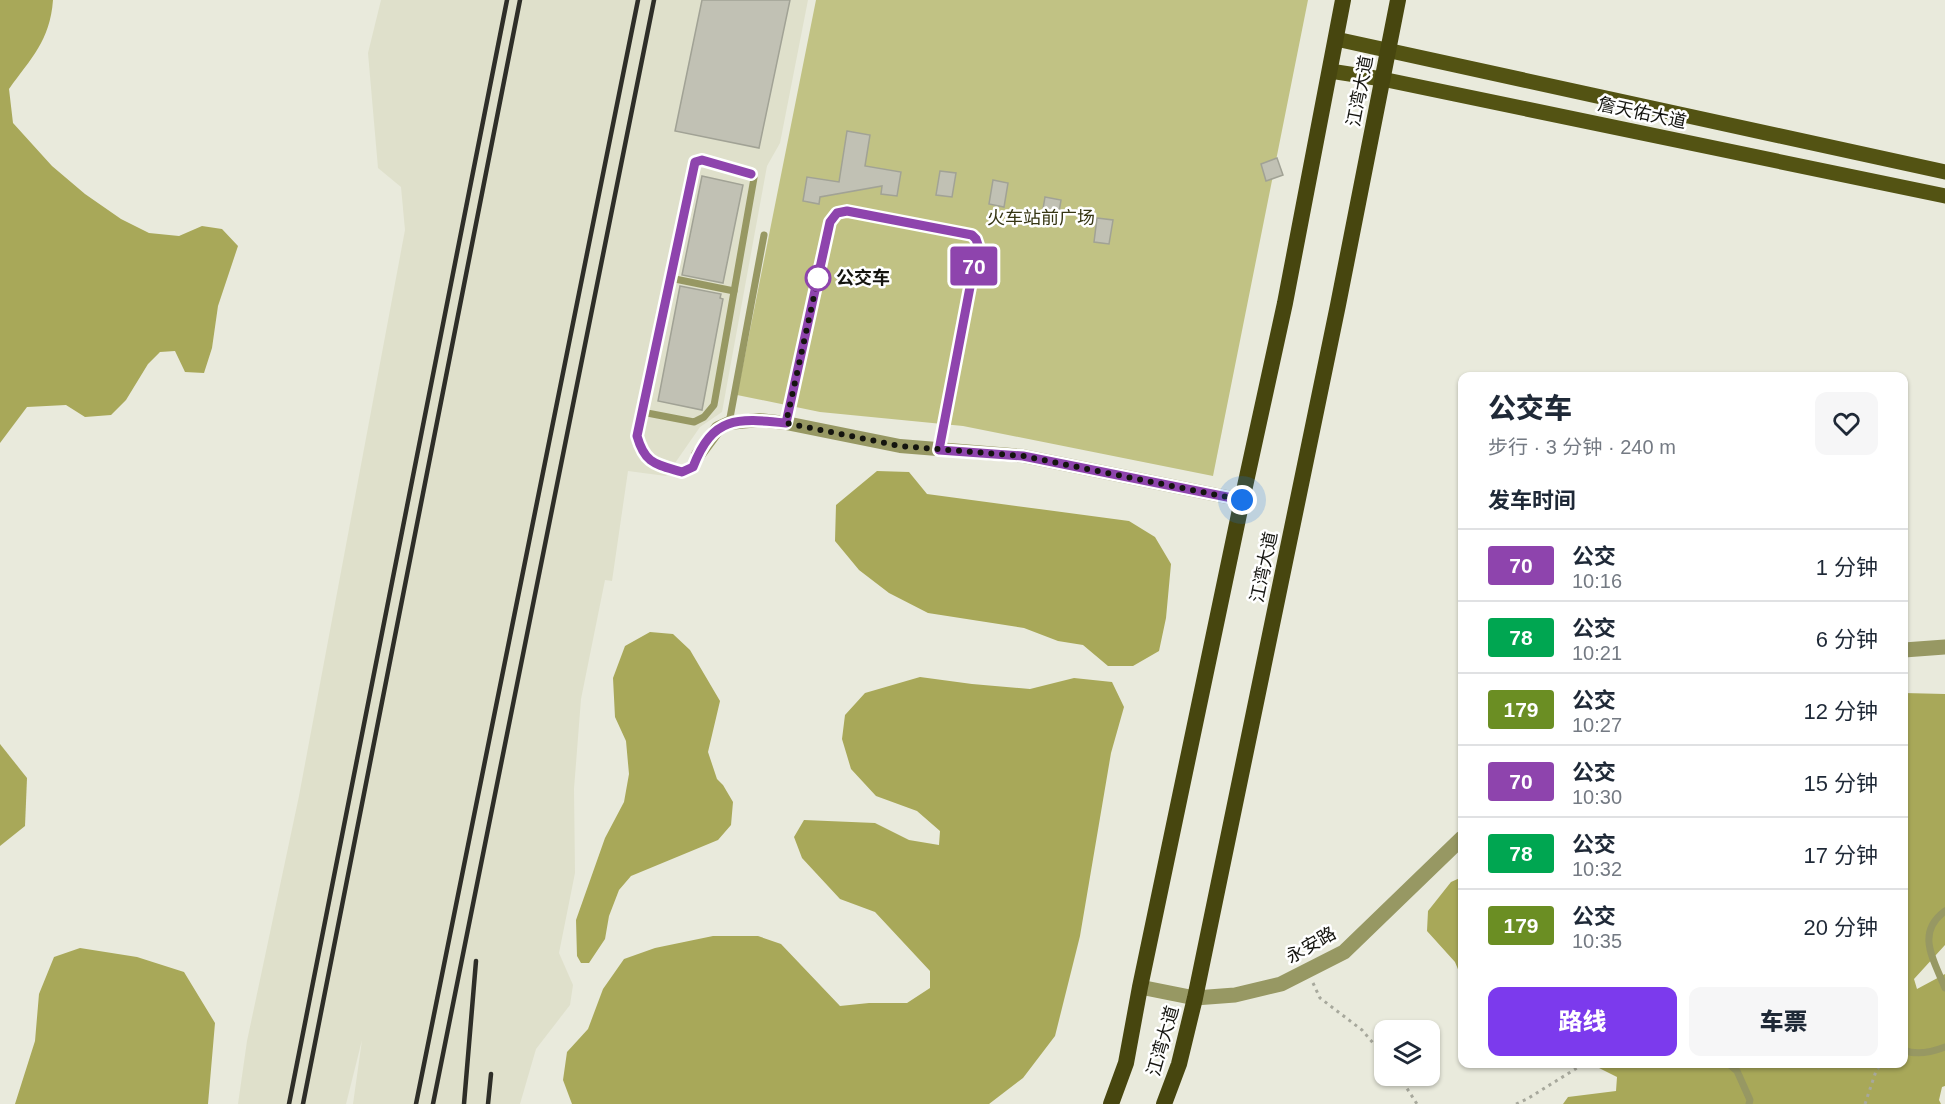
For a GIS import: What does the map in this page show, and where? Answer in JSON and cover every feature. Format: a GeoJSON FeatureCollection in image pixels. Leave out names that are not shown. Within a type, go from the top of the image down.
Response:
{"type":"FeatureCollection","features":[{"type":"Feature","properties":{"kind":"highway","name":"江湾大道"},"geometry":{"type":"LineString","coordinates":[[1111,1104],[1126,1063],[1140,987],[1285,303],[1343,0]]}},
{"type":"Feature","properties":{"kind":"highway","name":"江湾大道"},"geometry":{"type":"LineString","coordinates":[[1164,1104],[1179,1064],[1196,998],[1398,0]]}},
{"type":"Feature","properties":{"kind":"main road","name":"詹天佑大道"},"geometry":{"type":"LineString","coordinates":[[1336,39],[1945,172]]}},
{"type":"Feature","properties":{"kind":"main road","name":"詹天佑大道"},"geometry":{"type":"LineString","coordinates":[[1330,71],[1383,79],[1945,196]]}},
{"type":"Feature","properties":{"kind":"street"},"geometry":{"type":"LineString","coordinates":[[698,455],[718,428],[729,423],[759,420],[786,423],[900,446],[1023,456],[1242,500]]}},
{"type":"Feature","properties":{"kind":"street"},"geometry":{"type":"LineString","coordinates":[[1908,650],[1945,646]]}},
{"type":"Feature","properties":{"kind":"street","name":"永安路"},"geometry":{"type":"LineString","coordinates":[[1140,987],[1196,998],[1235,995],[1281,984],[1344,952],[1458,842]]}},
{"type":"Feature","properties":{"kind":"lane"},"geometry":{"type":"LineString","coordinates":[[642,412],[694,422],[705,417],[714,405],[754,178],[751,174],[702,160],[695,162],[670,278],[642,412],[637,436],[642,454],[657,465],[682,472],[693,467],[698,455]]}},
{"type":"Feature","properties":{"kind":"lane"},"geometry":{"type":"LineString","coordinates":[[786,423],[830,222],[837,213],[847,211],[972,235],[976,239],[978,245],[939,450]]}},
{"type":"Feature","properties":{"kind":"lane"},"geometry":{"type":"LineString","coordinates":[[729,423],[764,236]]}},
{"type":"Feature","properties":{"kind":"lane"},"geometry":{"type":"LineString","coordinates":[[670,278],[734,291]]}},
{"type":"Feature","properties":{"kind":"lane"},"geometry":{"type":"LineString","coordinates":[[1945,911],[1933,924],[1928,936],[1928,946],[1945,988]]}},
{"type":"Feature","properties":{"kind":"lane"},"geometry":{"type":"LineString","coordinates":[[1908,1052],[1931,1053],[1945,1047]]}},
{"type":"Feature","properties":{"kind":"lane"},"geometry":{"type":"LineString","coordinates":[[1734,1068],[1737,1071],[1749,1104]]}},
{"type":"Feature","properties":{"kind":"path"},"geometry":{"type":"LineString","coordinates":[[1307,971],[1320,998],[1362,1030],[1374,1044]]}},
{"type":"Feature","properties":{"kind":"path"},"geometry":{"type":"LineString","coordinates":[[1516,1104],[1577,1068]]}},
{"type":"Feature","properties":{"kind":"path"},"geometry":{"type":"LineString","coordinates":[[1865,1104],[1878,1068]]}},
{"type":"Feature","properties":{"kind":"path"},"geometry":{"type":"LineString","coordinates":[[1405,1086],[1417,1104]]}},
{"type":"Feature","properties":{"kind":"shaded area"},"geometry":{"type":"Polygon","coordinates":[[[0,0],[53,0],[44,38],[9,89],[13,123],[52,166],[85,194],[121,219],[149,233],[179,236],[202,226],[222,229],[238,246],[218,306],[212,348],[204,373],[185,372],[175,351],[160,352],[148,364],[126,400],[111,415],[85,417],[66,405],[27,407],[0,443],[0,0]]]}},
{"type":"Feature","properties":{"kind":"shaded area"},"geometry":{"type":"Polygon","coordinates":[[[381,0],[808,0],[780,143],[767,166],[722,412],[700,427],[666,476],[628,471],[612,581],[605,580],[581,699],[574,789],[575,873],[559,953],[573,985],[570,1005],[536,1049],[520,1104],[353,1104],[362,1040],[346,1104],[238,1104],[247,1041],[299,796],[405,230],[401,187],[378,168],[368,53],[381,0]]]}},
{"type":"Feature","properties":{"kind":"shaded area"},"geometry":{"type":"Polygon","coordinates":[[[877,471],[909,472],[927,494],[1129,521],[1155,537],[1171,564],[1166,618],[1159,651],[1133,666],[1108,666],[1083,645],[1058,641],[1024,628],[928,613],[889,593],[859,570],[835,541],[836,505],[877,471]]]}},
{"type":"Feature","properties":{"kind":"shaded area"},"geometry":{"type":"Polygon","coordinates":[[[650,632],[673,634],[690,650],[720,701],[708,752],[717,779],[733,802],[731,825],[718,840],[631,876],[619,890],[609,916],[605,939],[589,963],[581,963],[577,956],[576,920],[605,838],[624,802],[629,774],[626,741],[615,717],[613,678],[625,646],[650,632]]]}},
{"type":"Feature","properties":{"kind":"shaded area"},"geometry":{"type":"Polygon","coordinates":[[[920,677],[1030,689],[1074,678],[1112,682],[1124,707],[1111,753],[1080,936],[1055,1036],[1023,1078],[989,1104],[572,1104],[563,1080],[567,1052],[588,1029],[603,989],[624,959],[655,948],[713,936],[758,936],[781,944],[840,1006],[907,1003],[930,988],[930,971],[875,912],[840,899],[802,858],[794,837],[804,820],[875,823],[909,840],[939,845],[940,831],[917,811],[876,796],[851,769],[842,739],[845,715],[865,693],[920,677]]]}},
{"type":"Feature","properties":{"kind":"shaded area"},"geometry":{"type":"Polygon","coordinates":[[[1908,693],[1945,694],[1945,945],[1914,979],[1917,989],[1945,974],[1945,1086],[1942,1087],[1939,1100],[1941,1104],[1563,1104],[1568,1097],[1616,1091],[1617,1077],[1599,1068],[1908,1068],[1908,693]]]}},
{"type":"Feature","properties":{"kind":"shaded area"},"geometry":{"type":"Polygon","coordinates":[[[0,744],[27,778],[25,826],[0,846],[0,744]]]}},
{"type":"Feature","properties":{"kind":"shaded area"},"geometry":{"type":"Polygon","coordinates":[[[1458,879],[1458,969],[1455,962],[1427,931],[1428,911],[1451,882],[1458,879]]]}},
{"type":"Feature","properties":{"kind":"shaded area"},"geometry":{"type":"Polygon","coordinates":[[[80,948],[137,957],[184,972],[215,1023],[208,1104],[15,1104],[35,1041],[39,994],[54,957],[80,948]]]}},
{"type":"Feature","properties":{"kind":"green space","name":"火车站前广场"},"geometry":{"type":"Polygon","coordinates":[[[816,0],[1308,0],[1213,476],[963,426],[820,412],[737,395],[816,0]]]}},
{"type":"Feature","properties":{"kind":"building"},"geometry":{"type":"Polygon","coordinates":[[[702,0],[790,0],[759,148],[675,131],[702,0]]]}},
{"type":"Feature","properties":{"kind":"building"},"geometry":{"type":"Polygon","coordinates":[[[847,131],[870,135],[865,166],[901,172],[897,196],[881,194],[882,186],[820,197],[819,204],[803,201],[807,177],[839,182],[847,131]]]}},
{"type":"Feature","properties":{"kind":"building"},"geometry":{"type":"Polygon","coordinates":[[[1277,158],[1283,175],[1266,181],[1261,164],[1277,158]]]}},
{"type":"Feature","properties":{"kind":"building"},"geometry":{"type":"Polygon","coordinates":[[[940,171],[956,173],[952,197],[936,195],[940,171]]]}},
{"type":"Feature","properties":{"kind":"building"},"geometry":{"type":"Polygon","coordinates":[[[702,176],[743,185],[723,283],[682,275],[702,176]]]}},
{"type":"Feature","properties":{"kind":"building"},"geometry":{"type":"Polygon","coordinates":[[[993,180],[1008,183],[1004,207],[989,204],[993,180]]]}},
{"type":"Feature","properties":{"kind":"building"},"geometry":{"type":"Polygon","coordinates":[[[1045,197],[1061,200],[1057,224],[1041,221],[1045,197]]]}},
{"type":"Feature","properties":{"kind":"building"},"geometry":{"type":"Polygon","coordinates":[[[1097,218],[1113,220],[1109,244],[1094,242],[1097,218]]]}},
{"type":"Feature","properties":{"kind":"building"},"geometry":{"type":"Polygon","coordinates":[[[680,286],[721,294],[720,298],[723,299],[702,410],[658,401],[680,286]]]}},
{"type":"Feature","properties":{"kind":"railway"},"geometry":{"type":"LineString","coordinates":[[289,1104],[507,0]]}},
{"type":"Feature","properties":{"kind":"railway"},"geometry":{"type":"LineString","coordinates":[[303,1104],[520,0]]}},
{"type":"Feature","properties":{"kind":"railway"},"geometry":{"type":"LineString","coordinates":[[416,1104],[638,0]]}},
{"type":"Feature","properties":{"kind":"railway"},"geometry":{"type":"LineString","coordinates":[[433,1104],[654,0]]}},
{"type":"Feature","properties":{"kind":"railway"},"geometry":{"type":"LineString","coordinates":[[464,1104],[476,961]]}},
{"type":"Feature","properties":{"kind":"railway"},"geometry":{"type":"LineString","coordinates":[[488,1104],[491,1074]]}},
{"type":"Feature","properties":{"kind":"bus line","name":"70"},"geometry":{"type":"LineString","coordinates":[[751,174],[702,160],[695,162],[637,436],[642,454],[657,465],[682,472],[693,467],[711,435],[718,428],[729,423],[751,420],[786,423],[830,222],[837,213],[847,211],[972,235],[976,239],[978,245],[939,450],[1023,456],[1242,500]]}},
{"type":"Feature","properties":{"kind":"place","name":"公交车"},"geometry":{"type":"Point","coordinates":[818,278]}},
{"type":"Feature","properties":{"kind":"route"},"geometry":{"type":"LineString","coordinates":[[818,278],[786,423],[900,446],[1023,456],[1242,500]]}}]}
